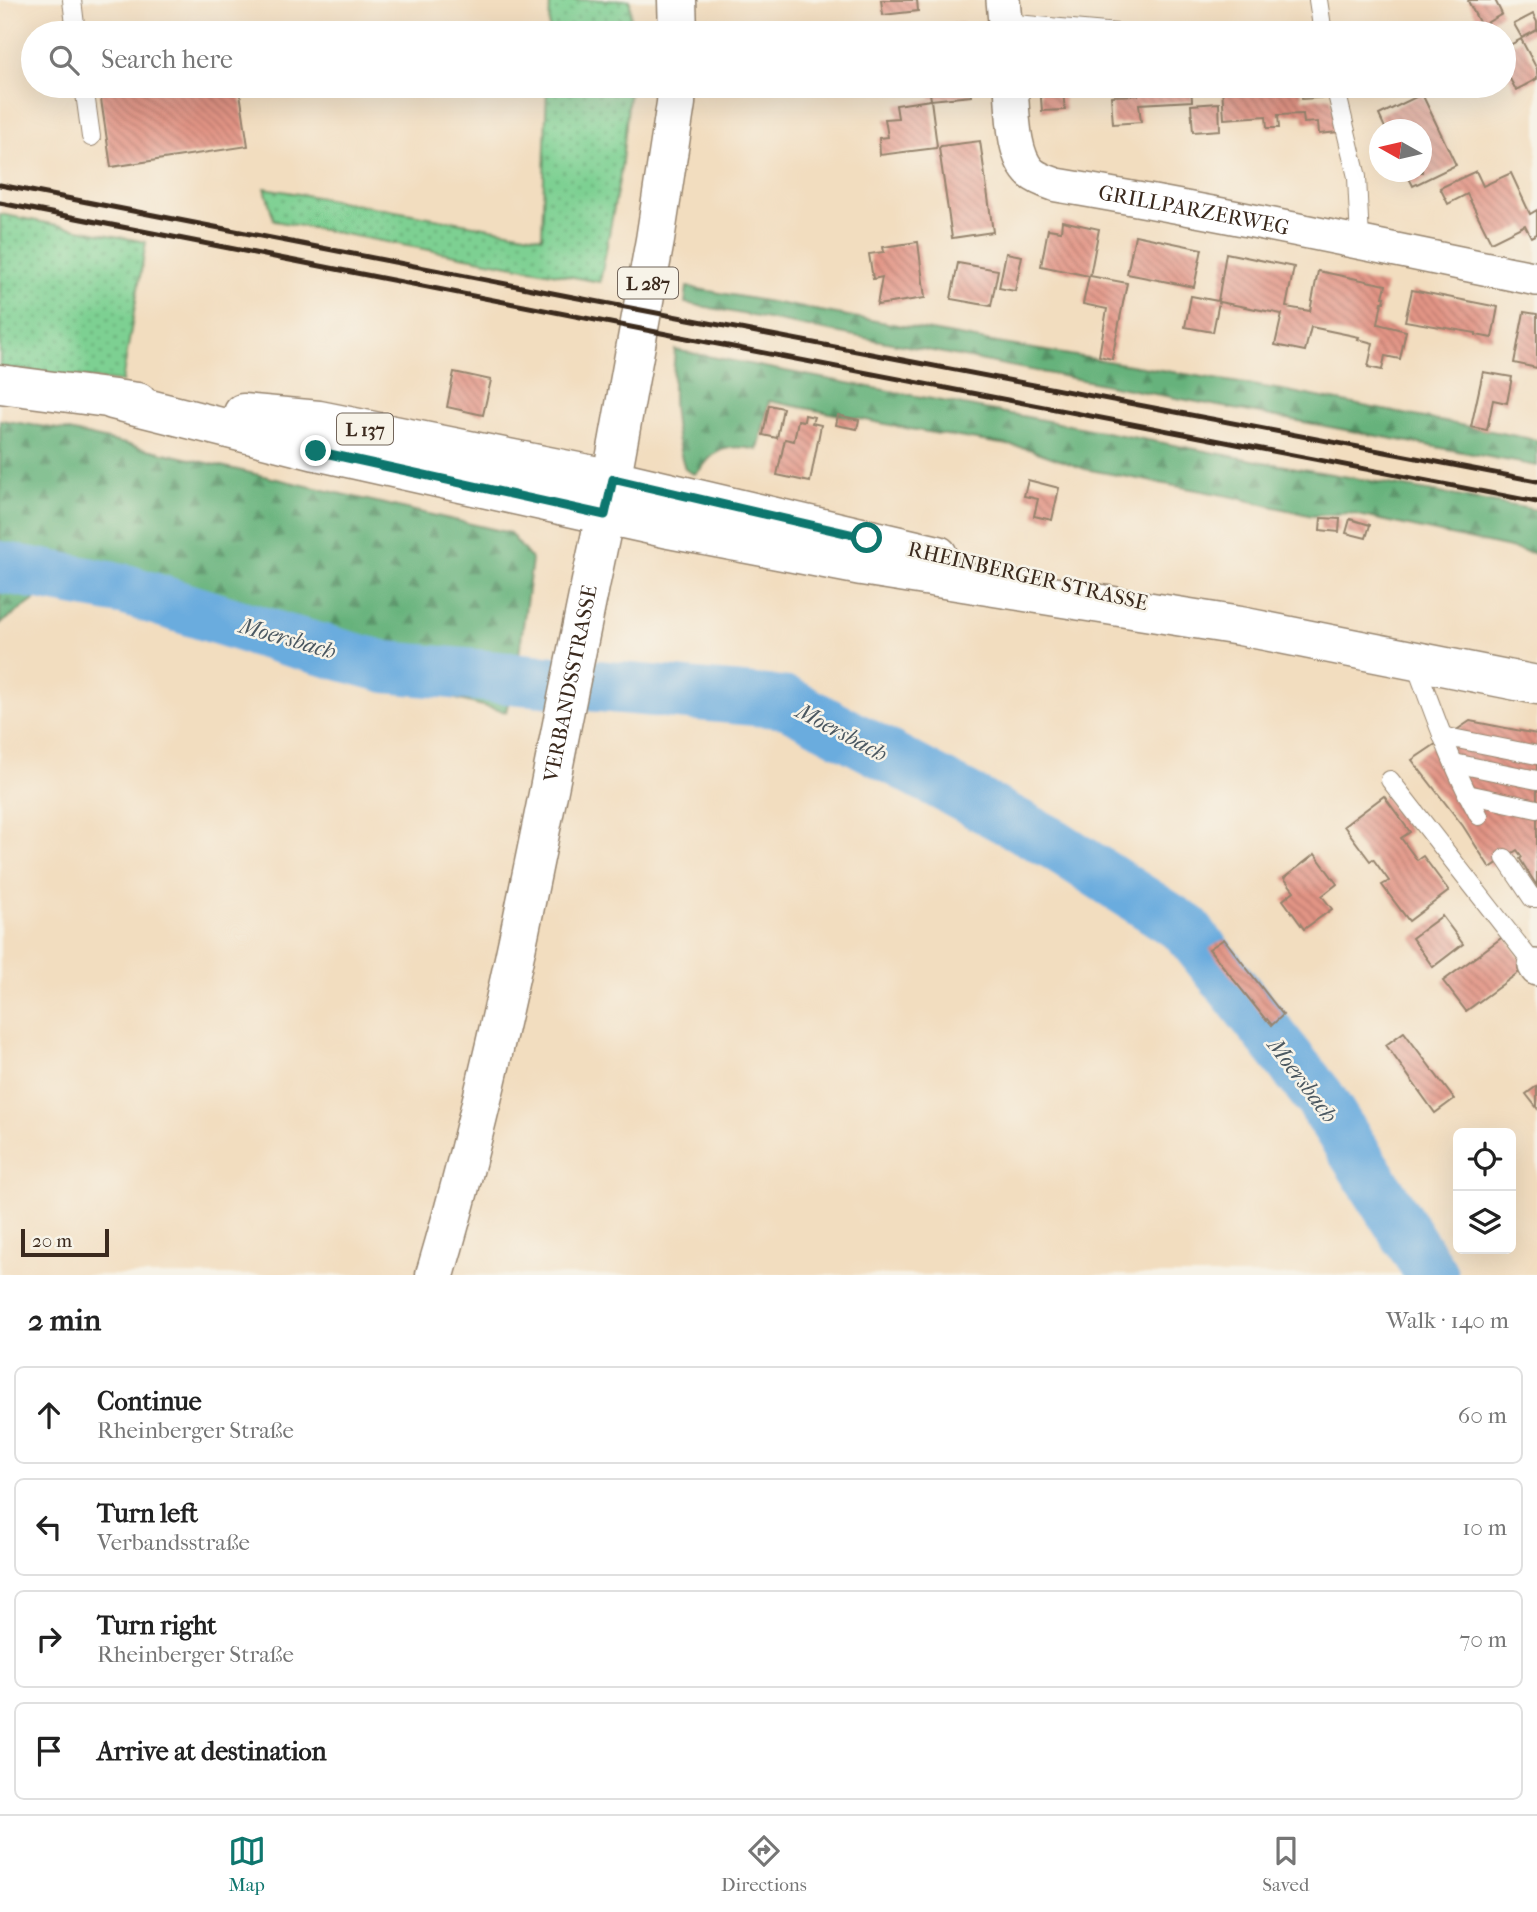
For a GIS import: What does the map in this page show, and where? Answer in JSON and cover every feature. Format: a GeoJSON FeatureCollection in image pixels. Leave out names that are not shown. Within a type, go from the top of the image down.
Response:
{"type":"FeatureCollection","features":[{"type":"Feature","properties":{"kind":"main road"},"geometry":{"type":"LineString","coordinates":[[677,0],[678,21]]}},
{"type":"Feature","properties":{"kind":"main road","name":"VERBANDSSTRASSE"},"geometry":{"type":"LineString","coordinates":[[435,1275],[460,1191],[506,1001],[609,497],[655,240],[676,98]]}},
{"type":"Feature","properties":{"kind":"main road","name":"RHEINBERGER STRASSE"},"geometry":{"type":"LineString","coordinates":[[0,384],[113,400],[319,420],[609,497],[677,493],[1240,626],[1537,685]]}},
{"type":"Feature","properties":{"kind":"street","name":"GRILLPARZERWEG"},"geometry":{"type":"LineString","coordinates":[[1012,98],[1017,142],[1023,160],[1030,172],[1042,180],[1360,241],[1537,279]]}},
{"type":"Feature","properties":{"kind":"lane"},"geometry":{"type":"LineString","coordinates":[[72,0],[75,21]]}},
{"type":"Feature","properties":{"kind":"lane"},"geometry":{"type":"LineString","coordinates":[[1318,0],[1321,21]]}},
{"type":"Feature","properties":{"kind":"lane"},"geometry":{"type":"LineString","coordinates":[[86,98],[91,137]]}},
{"type":"Feature","properties":{"kind":"lane"},"geometry":{"type":"LineString","coordinates":[[1338,98],[1357,177],[1360,241]]}},
{"type":"Feature","properties":{"kind":"lane"},"geometry":{"type":"LineString","coordinates":[[1414,660],[1442,736],[1479,816]]}},
{"type":"Feature","properties":{"kind":"lane"},"geometry":{"type":"LineString","coordinates":[[1442,736],[1537,755]]}},
{"type":"Feature","properties":{"kind":"lane"},"geometry":{"type":"LineString","coordinates":[[1454,763],[1537,780]]}},
{"type":"Feature","properties":{"kind":"lane"},"geometry":{"type":"LineString","coordinates":[[1390,780],[1536,968]]}},
{"type":"Feature","properties":{"kind":"lane"},"geometry":{"type":"LineString","coordinates":[[1467,794],[1537,809]]}},
{"type":"Feature","properties":{"kind":"lane"},"geometry":{"type":"LineString","coordinates":[[1505,858],[1532,898],[1537,898]]}},
{"type":"Feature","properties":{"kind":"green space"},"geometry":{"type":"Polygon","coordinates":[[[550,0],[630,0],[631,21],[549,21],[550,0]]]}},
{"type":"Feature","properties":{"kind":"green space"},"geometry":{"type":"Polygon","coordinates":[[[547,98],[629,98],[621,170],[600,282],[274,221],[265,188],[542,237],[547,98]]]}},
{"type":"Feature","properties":{"kind":"green space"},"geometry":{"type":"Polygon","coordinates":[[[0,214],[146,242],[122,382],[0,367],[0,214]]]}},
{"type":"Feature","properties":{"kind":"green space"},"geometry":{"type":"Polygon","coordinates":[[[687,287],[1003,344],[1282,390],[1537,440],[1537,466],[685,303],[687,287]]]}},
{"type":"Feature","properties":{"kind":"green space"},"geometry":{"type":"Polygon","coordinates":[[[675,350],[1263,462],[1537,510],[1537,554],[1349,513],[1312,516],[1234,497],[1085,469],[1026,448],[921,431],[769,401],[758,450],[739,447],[721,450],[694,474],[685,469],[675,425],[675,350]]]}},
{"type":"Feature","properties":{"kind":"green space"},"geometry":{"type":"Polygon","coordinates":[[[0,420],[65,430],[510,533],[532,560],[519,655],[506,712],[46,592],[0,624],[0,420]]]}},
{"type":"Feature","properties":{"kind":"building"},"geometry":{"type":"Polygon","coordinates":[[[881,0],[917,0],[918,11],[883,15],[881,0]]]}},
{"type":"Feature","properties":{"kind":"building"},"geometry":{"type":"Polygon","coordinates":[[[1495,0],[1502,14],[1490,21],[1478,21],[1468,1],[1495,0]]]}},
{"type":"Feature","properties":{"kind":"building"},"geometry":{"type":"Polygon","coordinates":[[[1533,14],[1537,30],[1522,38],[1516,23],[1533,14]]]}},
{"type":"Feature","properties":{"kind":"building"},"geometry":{"type":"Polygon","coordinates":[[[1521,39],[1537,69],[1537,79],[1516,90],[1516,42],[1521,39]]]}},
{"type":"Feature","properties":{"kind":"building"},"geometry":{"type":"Polygon","coordinates":[[[101,98],[241,98],[248,146],[111,167],[101,98]]]}},
{"type":"Feature","properties":{"kind":"building"},"geometry":{"type":"Polygon","coordinates":[[[1041,98],[1064,98],[1065,110],[1042,111],[1041,98]]]}},
{"type":"Feature","properties":{"kind":"building"},"geometry":{"type":"Polygon","coordinates":[[[1111,98],[1192,98],[1192,101],[1139,104],[1141,122],[1113,124],[1111,98]]]}},
{"type":"Feature","properties":{"kind":"building"},"geometry":{"type":"Polygon","coordinates":[[[1223,98],[1331,98],[1338,132],[1319,134],[1318,122],[1304,123],[1303,114],[1278,115],[1279,128],[1267,128],[1266,116],[1224,119],[1223,98]]]}},
{"type":"Feature","properties":{"kind":"building"},"geometry":{"type":"Polygon","coordinates":[[[1414,98],[1424,98],[1456,165],[1432,177],[1432,119],[1381,119],[1379,115],[1414,98]]]}},
{"type":"Feature","properties":{"kind":"building"},"geometry":{"type":"Polygon","coordinates":[[[931,100],[936,148],[880,155],[879,138],[888,137],[885,119],[898,118],[896,105],[931,100]]]}},
{"type":"Feature","properties":{"kind":"building"},"geometry":{"type":"Polygon","coordinates":[[[1219,103],[1220,130],[1193,132],[1191,105],[1219,103]]]}},
{"type":"Feature","properties":{"kind":"building"},"geometry":{"type":"Polygon","coordinates":[[[980,141],[993,232],[952,238],[939,148],[980,141]]]}},
{"type":"Feature","properties":{"kind":"building"},"geometry":{"type":"Polygon","coordinates":[[[1476,171],[1483,186],[1511,173],[1530,214],[1537,210],[1537,234],[1531,237],[1525,225],[1491,242],[1467,194],[1448,204],[1440,188],[1476,171]]]}},
{"type":"Feature","properties":{"kind":"building"},"geometry":{"type":"Polygon","coordinates":[[[1062,221],[1099,229],[1090,276],[1127,283],[1112,359],[1099,356],[1107,309],[1083,304],[1089,276],[1041,266],[1048,229],[1061,231],[1062,221]]]}},
{"type":"Feature","properties":{"kind":"building"},"geometry":{"type":"Polygon","coordinates":[[[1135,235],[1202,249],[1194,287],[1127,274],[1135,235]]]}},
{"type":"Feature","properties":{"kind":"building"},"geometry":{"type":"Polygon","coordinates":[[[918,242],[925,298],[877,305],[882,277],[873,279],[869,254],[884,252],[883,247],[918,242]]]}},
{"type":"Feature","properties":{"kind":"building"},"geometry":{"type":"Polygon","coordinates":[[[1006,253],[1022,256],[1015,291],[999,288],[1006,253]]]}},
{"type":"Feature","properties":{"kind":"building"},"geometry":{"type":"Polygon","coordinates":[[[1226,253],[1294,267],[1286,307],[1310,311],[1318,271],[1386,285],[1378,324],[1406,331],[1400,359],[1385,356],[1382,370],[1368,367],[1373,343],[1358,339],[1359,337],[1311,327],[1305,351],[1275,345],[1282,314],[1219,302],[1213,332],[1185,327],[1191,296],[1218,301],[1226,253]]]}},
{"type":"Feature","properties":{"kind":"building"},"geometry":{"type":"Polygon","coordinates":[[[958,263],[998,270],[991,306],[951,299],[958,263]]]}},
{"type":"Feature","properties":{"kind":"building"},"geometry":{"type":"Polygon","coordinates":[[[1412,290],[1498,307],[1492,338],[1405,321],[1412,290]]]}},
{"type":"Feature","properties":{"kind":"building"},"geometry":{"type":"Polygon","coordinates":[[[1524,312],[1537,314],[1537,368],[1514,363],[1524,312]]]}},
{"type":"Feature","properties":{"kind":"building"},"geometry":{"type":"Polygon","coordinates":[[[454,372],[491,380],[483,415],[447,407],[454,372]]]}},
{"type":"Feature","properties":{"kind":"building"},"geometry":{"type":"Polygon","coordinates":[[[1483,372],[1512,377],[1507,403],[1493,400],[1487,430],[1471,427],[1483,372]]]}},
{"type":"Feature","properties":{"kind":"building"},"geometry":{"type":"Polygon","coordinates":[[[769,405],[783,408],[777,438],[763,435],[769,405]]]}},
{"type":"Feature","properties":{"kind":"building"},"geometry":{"type":"Polygon","coordinates":[[[805,415],[814,417],[812,423],[821,425],[810,482],[777,475],[785,439],[794,441],[798,420],[804,421],[805,415]]]}},
{"type":"Feature","properties":{"kind":"building"},"geometry":{"type":"Polygon","coordinates":[[[838,415],[859,420],[857,429],[836,425],[838,415]]]}},
{"type":"Feature","properties":{"kind":"building"},"geometry":{"type":"Polygon","coordinates":[[[1028,480],[1059,488],[1052,520],[1034,516],[1038,499],[1024,496],[1028,480]]]}},
{"type":"Feature","properties":{"kind":"building"},"geometry":{"type":"Polygon","coordinates":[[[1321,518],[1340,519],[1339,532],[1320,530],[1321,518]]]}},
{"type":"Feature","properties":{"kind":"building"},"geometry":{"type":"Polygon","coordinates":[[[1350,519],[1370,525],[1366,538],[1346,533],[1350,519]]]}},
{"type":"Feature","properties":{"kind":"building"},"geometry":{"type":"Polygon","coordinates":[[[1470,721],[1537,734],[1537,886],[1517,850],[1490,868],[1463,826],[1412,760],[1470,721]]]}},
{"type":"Feature","properties":{"kind":"building"},"geometry":{"type":"Polygon","coordinates":[[[1384,796],[1410,832],[1401,838],[1417,860],[1423,856],[1449,891],[1409,921],[1382,885],[1389,881],[1344,826],[1384,796]]]}},
{"type":"Feature","properties":{"kind":"building"},"geometry":{"type":"Polygon","coordinates":[[[1315,854],[1337,884],[1322,896],[1332,909],[1304,929],[1283,900],[1294,891],[1284,878],[1315,854]]]}},
{"type":"Feature","properties":{"kind":"building"},"geometry":{"type":"Polygon","coordinates":[[[1442,916],[1463,944],[1433,967],[1412,938],[1442,916]]]}},
{"type":"Feature","properties":{"kind":"building"},"geometry":{"type":"Polygon","coordinates":[[[1504,936],[1526,967],[1466,1011],[1443,981],[1504,936]]]}},
{"type":"Feature","properties":{"kind":"building"},"geometry":{"type":"Polygon","coordinates":[[[1224,939],[1283,1015],[1272,1025],[1209,949],[1224,939]]]}},
{"type":"Feature","properties":{"kind":"building"},"geometry":{"type":"Polygon","coordinates":[[[1404,1032],[1454,1099],[1435,1113],[1386,1045],[1404,1032]]]}},
{"type":"Feature","properties":{"kind":"building"},"geometry":{"type":"Polygon","coordinates":[[[1537,1086],[1537,1108],[1526,1094],[1537,1086]]]}},
{"type":"Feature","properties":{"kind":"waterway","name":"Moersbach"},"geometry":{"type":"LineString","coordinates":[[0,567],[126,590],[283,639],[386,667],[788,703],[1054,844],[1186,929],[1319,1097],[1432,1275]]}},
{"type":"Feature","properties":{"kind":"railway"},"geometry":{"type":"LineString","coordinates":[[0,185],[1537,481]]}},
{"type":"Feature","properties":{"kind":"railway"},"geometry":{"type":"LineString","coordinates":[[0,203],[1537,502]]}},
{"type":"Feature","properties":{"kind":"route"},"geometry":{"type":"LineString","coordinates":[[316,451],[605,515],[613,479],[867,538]]}}]}
